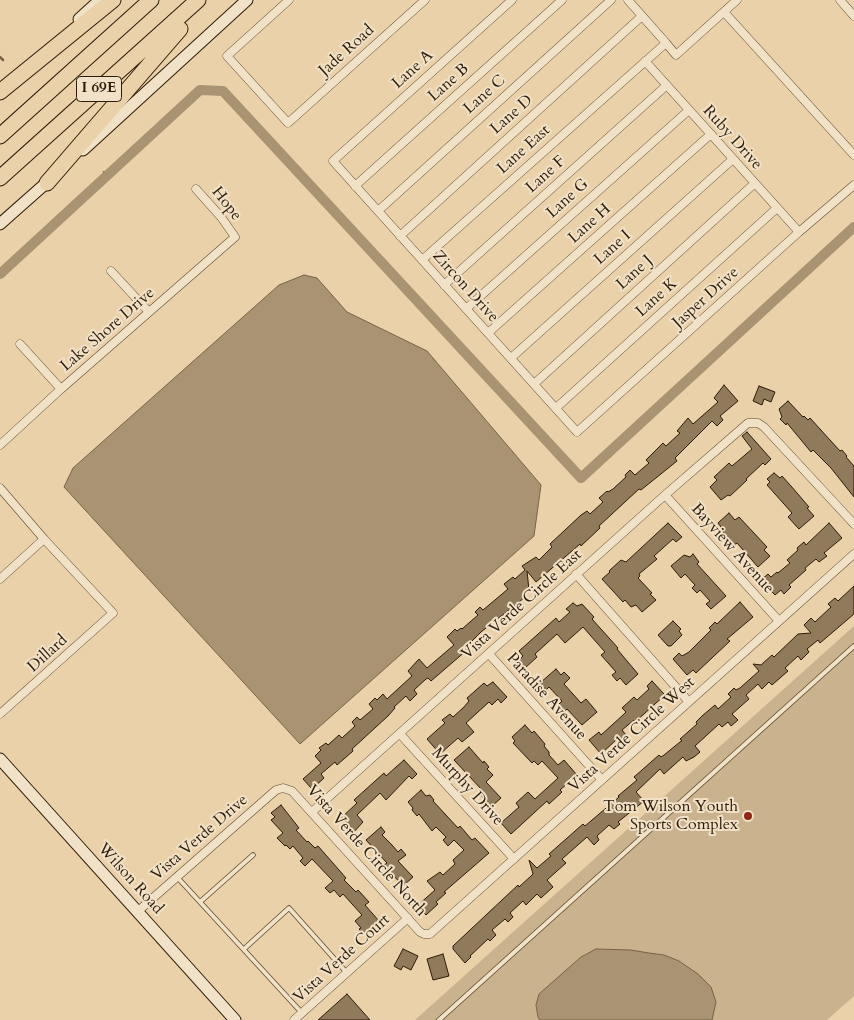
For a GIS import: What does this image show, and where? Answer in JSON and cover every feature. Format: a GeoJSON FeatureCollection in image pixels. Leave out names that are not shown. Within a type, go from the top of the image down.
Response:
{"type":"FeatureCollection","features":[{"type":"Feature","properties":{"kind":"highway"},"geometry":{"type":"LineString","coordinates":[[0,91],[113,0]]}},
{"type":"Feature","properties":{"kind":"highway","name":"I 69E"},"geometry":{"type":"LineString","coordinates":[[0,136],[151,0]]}},
{"type":"Feature","properties":{"kind":"highway","name":"I 69E"},"geometry":{"type":"LineString","coordinates":[[0,178],[198,0]]}},
{"type":"Feature","properties":{"kind":"highway"},"geometry":{"type":"LineString","coordinates":[[47,183],[168,41],[209,0]]}},
{"type":"Feature","properties":{"kind":"main road"},"geometry":{"type":"LineString","coordinates":[[0,91],[100,0]]}},
{"type":"Feature","properties":{"kind":"main road"},"geometry":{"type":"LineString","coordinates":[[0,224],[247,0]]}},
{"type":"Feature","properties":{"kind":"main road","name":"Wilson Road"},"geometry":{"type":"LineString","coordinates":[[0,760],[235,1020]]}},
{"type":"Feature","properties":{"kind":"street","name":"Jade Road"},"geometry":{"type":"LineString","coordinates":[[289,0],[227,56],[288,123],[425,0]]}},
{"type":"Feature","properties":{"kind":"street","name":"Lane A"},"geometry":{"type":"LineString","coordinates":[[333,161],[512,0]]}},
{"type":"Feature","properties":{"kind":"street","name":"Lane B"},"geometry":{"type":"LineString","coordinates":[[355,186],[562,0]]}},
{"type":"Feature","properties":{"kind":"street","name":"Lane C"},"geometry":{"type":"LineString","coordinates":[[378,211],[611,0]]}},
{"type":"Feature","properties":{"kind":"street"},"geometry":{"type":"LineString","coordinates":[[628,0],[676,55],[737,0]]}},
{"type":"Feature","properties":{"kind":"street"},"geometry":{"type":"LineString","coordinates":[[840,0],[854,16]]}},
{"type":"Feature","properties":{"kind":"street"},"geometry":{"type":"LineString","coordinates":[[724,12],[854,155]]}},
{"type":"Feature","properties":{"kind":"street","name":"Lane D"},"geometry":{"type":"LineString","coordinates":[[400,236],[642,16]]}},
{"type":"Feature","properties":{"kind":"street","name":"Lane East"},"geometry":{"type":"LineString","coordinates":[[422,260],[666,43]]}},
{"type":"Feature","properties":{"kind":"street","name":"Ruby Drive"},"geometry":{"type":"LineString","coordinates":[[646,61],[799,232]]}},
{"type":"Feature","properties":{"kind":"street","name":"Lane F"},"geometry":{"type":"LineString","coordinates":[[444,285],[667,85]]}},
{"type":"Feature","properties":{"kind":"street","name":"Lane G"},"geometry":{"type":"LineString","coordinates":[[466,309],[689,110]]}},
{"type":"Feature","properties":{"kind":"street","name":"Lane H"},"geometry":{"type":"LineString","coordinates":[[488,333],[711,134]]}},
{"type":"Feature","properties":{"kind":"street","name":"Lane I"},"geometry":{"type":"LineString","coordinates":[[511,358],[733,159]]}},
{"type":"Feature","properties":{"kind":"street","name":"Zircon Drive"},"geometry":{"type":"LineString","coordinates":[[333,161],[577,432]]}},
{"type":"Feature","properties":{"kind":"street","name":"Lane J"},"geometry":{"type":"LineString","coordinates":[[534,384],[755,183]]}},
{"type":"Feature","properties":{"kind":"street","name":"Jasper Drive"},"geometry":{"type":"LineString","coordinates":[[577,432],[799,232],[854,185]]}},
{"type":"Feature","properties":{"kind":"street","name":"Hope"},"geometry":{"type":"LineString","coordinates":[[196,188],[221,217],[234,237]]}},
{"type":"Feature","properties":{"kind":"street","name":"Lane K"},"geometry":{"type":"LineString","coordinates":[[556,408],[777,208]]}},
{"type":"Feature","properties":{"kind":"street","name":"Lake Shore Drive"},"geometry":{"type":"LineString","coordinates":[[0,445],[234,237]]}},
{"type":"Feature","properties":{"kind":"street"},"geometry":{"type":"LineString","coordinates":[[111,271],[149,312]]}},
{"type":"Feature","properties":{"kind":"street"},"geometry":{"type":"LineString","coordinates":[[20,344],[61,389]]}},
{"type":"Feature","properties":{"kind":"street","name":"Vista Verde Circle East"},"geometry":{"type":"LineString","coordinates":[[312,812],[744,425],[752,422],[764,427],[854,524]]}},
{"type":"Feature","properties":{"kind":"street"},"geometry":{"type":"LineString","coordinates":[[0,488],[44,540],[0,579]]}},
{"type":"Feature","properties":{"kind":"street","name":"Bayview Avenue"},"geometry":{"type":"LineString","coordinates":[[665,495],[779,621]]}},
{"type":"Feature","properties":{"kind":"street","name":"Dillard"},"geometry":{"type":"LineString","coordinates":[[0,714],[113,614],[44,540]]}},
{"type":"Feature","properties":{"kind":"street","name":"Vista Verde Circle West"},"geometry":{"type":"LineString","coordinates":[[427,934],[434,932],[854,554]]}},
{"type":"Feature","properties":{"kind":"street"},"geometry":{"type":"LineString","coordinates":[[576,574],[689,702]]}},
{"type":"Feature","properties":{"kind":"street","name":"Paradise Avenue"},"geometry":{"type":"LineString","coordinates":[[489,654],[602,780]]}},
{"type":"Feature","properties":{"kind":"street","name":"Murphy Drive"},"geometry":{"type":"LineString","coordinates":[[400,734],[514,860]]}},
{"type":"Feature","properties":{"kind":"street","name":"Vista Verde Circle North"},"geometry":{"type":"LineString","coordinates":[[283,788],[292,791],[420,932],[427,934]]}},
{"type":"Feature","properties":{"kind":"street","name":"Vista Verde Drive"},"geometry":{"type":"LineString","coordinates":[[137,912],[276,790],[283,788]]}},
{"type":"Feature","properties":{"kind":"street","name":"Vista Verde Court"},"geometry":{"type":"LineString","coordinates":[[294,1020],[408,918]]}},
{"type":"Feature","properties":{"kind":"lane"},"geometry":{"type":"LineString","coordinates":[[439,1020],[854,646]]}},
{"type":"Feature","properties":{"kind":"lane"},"geometry":{"type":"LineString","coordinates":[[200,902],[253,855]]}},
{"type":"Feature","properties":{"kind":"lane"},"geometry":{"type":"LineString","coordinates":[[177,877],[302,1013]]}},
{"type":"Feature","properties":{"kind":"lane"},"geometry":{"type":"LineString","coordinates":[[244,949],[289,908],[346,973]]}},
{"type":"Feature","properties":{"kind":"shaded area"},"geometry":{"type":"Polygon","coordinates":[[[304,275],[317,278],[347,312],[427,351],[541,485],[534,536],[300,744],[64,487],[73,468],[279,285],[304,275]]]}},
{"type":"Feature","properties":{"kind":"shaded area","name":"Tom Wilson Youth Sports Complex"},"geometry":{"type":"Polygon","coordinates":[[[854,626],[854,996],[827,1020],[415,1020],[854,626]]]}},
{"type":"Feature","properties":{"kind":"shaded area"},"geometry":{"type":"Polygon","coordinates":[[[596,949],[631,950],[664,955],[679,961],[698,974],[711,987],[716,1002],[712,1020],[540,1020],[536,1005],[539,994],[581,957],[596,949]]]}},
{"type":"Feature","properties":{"kind":"building"},"geometry":{"type":"Polygon","coordinates":[[[724,385],[738,401],[720,416],[723,420],[717,426],[712,421],[675,458],[677,461],[641,490],[639,489],[599,526],[600,528],[581,546],[580,544],[536,582],[527,571],[529,590],[523,596],[524,598],[481,632],[465,648],[467,650],[431,681],[428,678],[426,679],[414,690],[417,694],[410,701],[406,696],[394,707],[388,716],[352,749],[353,751],[337,765],[335,762],[321,774],[324,778],[312,789],[303,779],[321,763],[315,756],[321,750],[319,748],[326,743],[328,745],[339,735],[342,738],[355,726],[352,722],[357,717],[360,720],[373,709],[369,704],[375,698],[377,700],[383,694],[387,699],[412,676],[408,671],[419,659],[427,668],[454,645],[447,637],[455,629],[457,631],[462,629],[478,615],[475,612],[480,607],[483,610],[508,589],[504,584],[513,577],[515,579],[525,570],[522,566],[536,557],[539,560],[552,547],[550,544],[581,515],[587,511],[590,514],[603,502],[599,498],[607,491],[613,489],[626,477],[625,475],[630,470],[635,475],[649,463],[646,460],[663,443],[666,446],[680,433],[677,431],[688,418],[693,424],[718,402],[714,398],[724,385]]]}},
{"type":"Feature","properties":{"kind":"building"},"geometry":{"type":"Polygon","coordinates":[[[759,386],[775,392],[771,402],[764,399],[762,405],[753,401],[759,386]]]}},
{"type":"Feature","properties":{"kind":"building"},"geometry":{"type":"Polygon","coordinates":[[[788,401],[803,417],[808,420],[810,418],[840,451],[842,450],[854,466],[854,497],[831,468],[813,450],[811,452],[787,423],[786,425],[780,419],[782,417],[779,409],[788,401]]]}},
{"type":"Feature","properties":{"kind":"building"},"geometry":{"type":"Polygon","coordinates":[[[747,432],[771,459],[765,465],[763,463],[730,496],[728,495],[721,500],[710,487],[717,480],[714,477],[729,463],[732,466],[752,449],[742,436],[747,432]]]}},
{"type":"Feature","properties":{"kind":"building"},"geometry":{"type":"Polygon","coordinates":[[[774,473],[780,478],[782,476],[809,507],[807,508],[814,516],[799,529],[788,517],[792,513],[767,485],[770,482],[767,479],[774,473]]]}},
{"type":"Feature","properties":{"kind":"building"},"geometry":{"type":"Polygon","coordinates":[[[729,513],[735,520],[739,517],[767,547],[764,550],[770,556],[758,567],[737,543],[734,545],[718,523],[729,513]]]}},
{"type":"Feature","properties":{"kind":"building"},"geometry":{"type":"Polygon","coordinates":[[[668,523],[682,537],[676,542],[673,539],[654,556],[657,559],[639,574],[638,578],[656,600],[642,612],[636,605],[631,607],[625,600],[623,602],[602,579],[621,560],[626,562],[668,523]]]}},
{"type":"Feature","properties":{"kind":"building"},"geometry":{"type":"Polygon","coordinates":[[[829,523],[842,538],[824,553],[827,556],[819,562],[816,559],[805,568],[806,570],[789,585],[791,587],[784,594],[781,590],[775,595],[761,580],[768,574],[771,577],[778,573],[790,563],[787,560],[798,550],[797,548],[804,542],[806,545],[829,523]]]}},
{"type":"Feature","properties":{"kind":"building"},"geometry":{"type":"Polygon","coordinates":[[[693,554],[699,562],[697,564],[726,596],[711,609],[706,604],[710,601],[700,590],[697,593],[692,588],[695,585],[685,574],[681,578],[671,566],[684,555],[690,557],[693,554]]]}},
{"type":"Feature","properties":{"kind":"building"},"geometry":{"type":"Polygon","coordinates":[[[854,586],[854,614],[820,643],[818,640],[807,649],[809,652],[801,660],[798,656],[785,668],[788,671],[772,685],[769,682],[762,689],[758,684],[746,695],[749,699],[732,714],[738,720],[731,726],[728,722],[722,727],[719,724],[695,746],[700,752],[694,757],[686,761],[683,757],[664,774],[660,769],[636,792],[644,801],[618,822],[620,824],[614,829],[609,825],[597,836],[599,840],[594,845],[587,837],[562,859],[566,863],[547,880],[553,887],[541,898],[537,894],[526,905],[523,901],[510,913],[513,917],[508,922],[505,919],[492,930],[496,935],[490,941],[488,939],[465,963],[453,949],[453,946],[518,885],[519,887],[533,874],[529,860],[537,868],[551,856],[549,854],[583,824],[585,826],[619,797],[637,780],[634,777],[659,755],[661,757],[682,741],[680,739],[697,724],[696,722],[702,716],[715,705],[718,709],[731,697],[728,694],[734,688],[736,690],[740,688],[759,671],[753,664],[761,665],[772,655],[774,657],[798,634],[811,633],[804,625],[811,618],[815,622],[831,607],[828,604],[835,598],[838,601],[854,586]]]}},
{"type":"Feature","properties":{"kind":"building"},"geometry":{"type":"Polygon","coordinates":[[[740,602],[753,617],[727,639],[730,641],[696,673],[693,670],[687,675],[673,659],[679,653],[682,656],[689,652],[711,630],[709,628],[715,622],[717,624],[740,602]]]}},
{"type":"Feature","properties":{"kind":"building"},"geometry":{"type":"Polygon","coordinates":[[[573,603],[577,606],[582,604],[594,617],[592,619],[638,674],[626,685],[620,678],[617,681],[612,675],[616,672],[601,655],[605,652],[583,627],[565,643],[557,634],[535,654],[537,657],[525,668],[518,661],[523,656],[519,651],[556,618],[559,622],[570,612],[566,609],[573,603]]]}},
{"type":"Feature","properties":{"kind":"building"},"geometry":{"type":"Polygon","coordinates":[[[673,621],[681,629],[679,631],[682,635],[671,646],[668,646],[658,635],[673,621]]]}},
{"type":"Feature","properties":{"kind":"building"},"geometry":{"type":"Polygon","coordinates":[[[556,669],[561,675],[564,672],[570,678],[564,684],[581,703],[586,699],[597,712],[582,725],[567,709],[565,711],[559,704],[562,701],[549,687],[546,690],[540,683],[556,669]]]}},
{"type":"Feature","properties":{"kind":"building"},"geometry":{"type":"Polygon","coordinates":[[[652,681],[665,695],[635,722],[634,720],[622,730],[626,735],[619,741],[617,739],[601,754],[589,740],[599,732],[601,735],[623,715],[626,712],[622,708],[634,697],[637,700],[649,689],[647,686],[652,681]]]}},
{"type":"Feature","properties":{"kind":"building"},"geometry":{"type":"Polygon","coordinates":[[[493,682],[507,697],[501,703],[498,699],[492,705],[489,702],[466,723],[474,732],[462,742],[458,738],[440,754],[427,739],[445,723],[442,720],[450,714],[453,717],[464,707],[469,701],[467,698],[484,683],[487,686],[493,682]]]}},
{"type":"Feature","properties":{"kind":"building"},"geometry":{"type":"Polygon","coordinates":[[[525,725],[532,733],[534,731],[545,744],[544,746],[549,755],[558,765],[564,760],[577,775],[560,790],[562,792],[549,804],[547,801],[511,834],[501,823],[519,807],[516,803],[528,792],[535,799],[558,778],[542,761],[538,765],[534,761],[532,763],[513,743],[515,741],[512,737],[525,725]]]}},
{"type":"Feature","properties":{"kind":"building"},"geometry":{"type":"Polygon","coordinates":[[[469,747],[483,763],[484,761],[489,767],[487,769],[493,775],[486,782],[501,798],[491,807],[480,794],[483,791],[454,760],[469,747]]]}},
{"type":"Feature","properties":{"kind":"building"},"geometry":{"type":"Polygon","coordinates":[[[404,760],[417,774],[412,779],[409,776],[386,800],[380,793],[357,815],[363,822],[352,834],[339,820],[357,803],[354,800],[384,773],[386,776],[404,760]]]}},
{"type":"Feature","properties":{"kind":"building"},"geometry":{"type":"Polygon","coordinates":[[[421,790],[426,796],[430,795],[433,801],[458,828],[460,826],[472,840],[475,838],[489,853],[444,892],[446,893],[436,902],[438,904],[426,915],[417,906],[435,890],[427,881],[440,872],[443,875],[455,864],[453,860],[464,850],[454,840],[448,846],[443,840],[446,837],[436,827],[432,831],[419,814],[417,816],[412,810],[413,808],[408,802],[421,790]]]}},
{"type":"Feature","properties":{"kind":"building"},"geometry":{"type":"Polygon","coordinates":[[[281,805],[299,828],[296,830],[315,848],[318,846],[346,878],[344,880],[356,892],[358,890],[369,902],[365,905],[379,921],[364,935],[355,921],[362,915],[343,894],[340,897],[334,890],[330,893],[325,888],[333,881],[312,859],[305,866],[300,861],[303,858],[293,846],[290,849],[277,838],[283,833],[271,820],[275,817],[271,813],[281,805]]]}},
{"type":"Feature","properties":{"kind":"building"},"geometry":{"type":"Polygon","coordinates":[[[381,827],[385,832],[382,835],[398,852],[401,849],[406,855],[398,861],[413,877],[403,886],[384,865],[387,863],[366,840],[381,827]]]}},
{"type":"Feature","properties":{"kind":"building"},"geometry":{"type":"Polygon","coordinates":[[[403,949],[418,956],[411,970],[403,966],[401,970],[394,966],[403,949]]]}},
{"type":"Feature","properties":{"kind":"building"},"geometry":{"type":"Polygon","coordinates":[[[443,954],[449,976],[433,980],[427,959],[443,954]]]}},
{"type":"Feature","properties":{"kind":"building"},"geometry":{"type":"Polygon","coordinates":[[[347,994],[370,1020],[318,1020],[347,994]]]}},
{"type":"Feature","properties":{"kind":"waterway"},"geometry":{"type":"LineString","coordinates":[[0,57],[3,60]]}},
{"type":"Feature","properties":{"kind":"waterway"},"geometry":{"type":"LineString","coordinates":[[0,274],[200,90],[223,91],[581,478],[854,227]]}},
{"type":"Feature","properties":{"kind":"waterway"},"geometry":{"type":"LineString","coordinates":[[104,172],[108,175]]}},
{"type":"Feature","properties":{"kind":"place","name":"Tom Wilson Youth Sports Complex"},"geometry":{"type":"Point","coordinates":[748,816]}}]}
